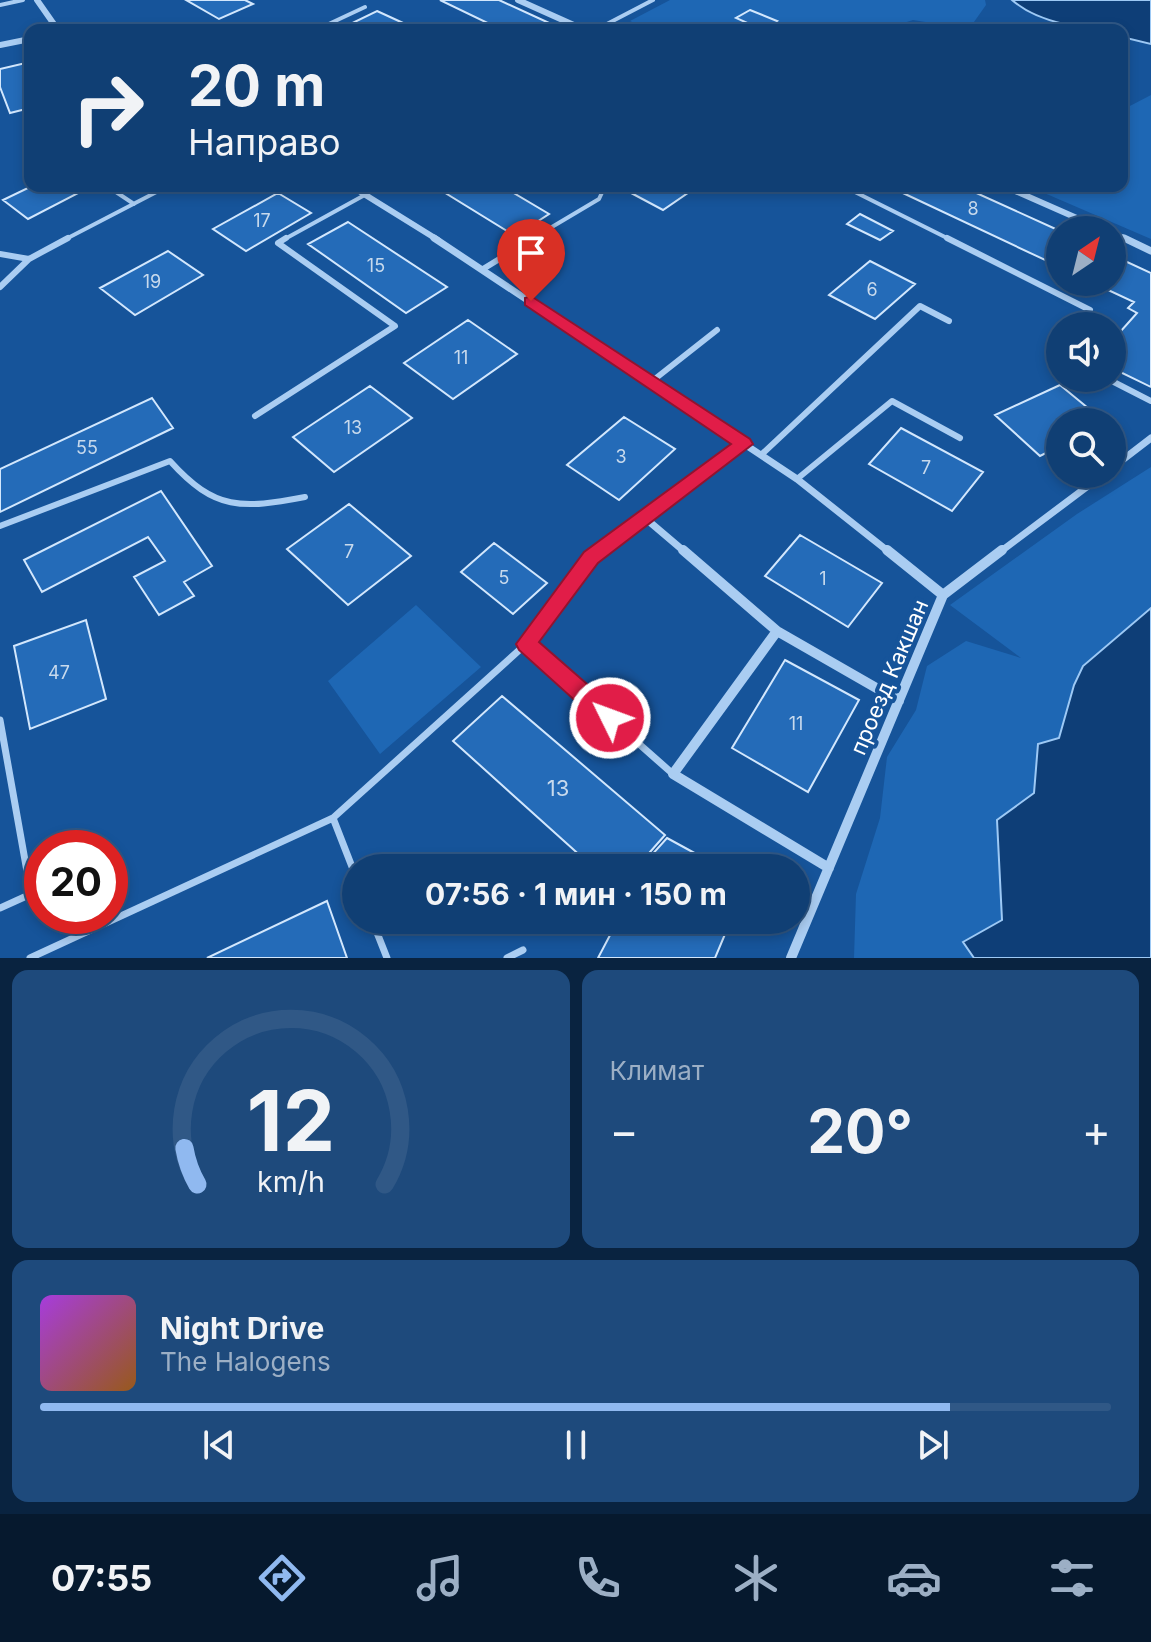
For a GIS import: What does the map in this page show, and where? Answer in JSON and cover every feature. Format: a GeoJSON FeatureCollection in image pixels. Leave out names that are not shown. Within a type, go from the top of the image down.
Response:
{"type":"FeatureCollection","features":[{"type":"Feature","properties":{"kind":"street"},"geometry":{"type":"LineString","coordinates":[[37,0],[54,24]]}},
{"type":"Feature","properties":{"kind":"street"},"geometry":{"type":"LineString","coordinates":[[518,0],[572,24]]}},
{"type":"Feature","properties":{"kind":"street"},"geometry":{"type":"LineString","coordinates":[[0,45],[24,40]]}},
{"type":"Feature","properties":{"kind":"street"},"geometry":{"type":"LineString","coordinates":[[360,192],[483,269],[797,479],[943,595]]}},
{"type":"Feature","properties":{"kind":"street"},"geometry":{"type":"LineString","coordinates":[[1018,192],[1072,216]]}},
{"type":"Feature","properties":{"kind":"street"},"geometry":{"type":"LineString","coordinates":[[1126,239],[1151,251]]}},
{"type":"Feature","properties":{"kind":"street"},"geometry":{"type":"LineString","coordinates":[[1126,457],[1151,438]]}},
{"type":"Feature","properties":{"kind":"street","name":"проезд Какшан"},"geometry":{"type":"LineString","coordinates":[[791,958],[943,595],[1085,488]]}},
{"type":"Feature","properties":{"kind":"street"},"geometry":{"type":"LineString","coordinates":[[645,518],[777,631],[899,701]]}},
{"type":"Feature","properties":{"kind":"street"},"geometry":{"type":"LineString","coordinates":[[777,631],[673,774],[829,868]]}},
{"type":"Feature","properties":{"kind":"lane"},"geometry":{"type":"LineString","coordinates":[[0,5],[23,0]]}},
{"type":"Feature","properties":{"kind":"lane"},"geometry":{"type":"LineString","coordinates":[[607,24],[653,0]]}},
{"type":"Feature","properties":{"kind":"lane"},"geometry":{"type":"LineString","coordinates":[[329,24],[365,7]]}},
{"type":"Feature","properties":{"kind":"lane"},"geometry":{"type":"LineString","coordinates":[[116,192],[134,204]]}},
{"type":"Feature","properties":{"kind":"lane"},"geometry":{"type":"LineString","coordinates":[[0,287],[29,259],[157,192]]}},
{"type":"Feature","properties":{"kind":"lane"},"geometry":{"type":"LineString","coordinates":[[255,416],[395,326],[278,243],[370,192]]}},
{"type":"Feature","properties":{"kind":"lane"},"geometry":{"type":"LineString","coordinates":[[483,269],[599,199],[602,192]]}},
{"type":"Feature","properties":{"kind":"lane"},"geometry":{"type":"LineString","coordinates":[[855,192],[1090,310],[1088,312]]}},
{"type":"Feature","properties":{"kind":"lane"},"geometry":{"type":"LineString","coordinates":[[0,254],[29,259]]}},
{"type":"Feature","properties":{"kind":"lane"},"geometry":{"type":"LineString","coordinates":[[761,455],[920,306],[949,321]]}},
{"type":"Feature","properties":{"kind":"lane"},"geometry":{"type":"LineString","coordinates":[[651,382],[717,330]]}},
{"type":"Feature","properties":{"kind":"lane"},"geometry":{"type":"LineString","coordinates":[[1126,388],[1151,401]]}},
{"type":"Feature","properties":{"kind":"lane"},"geometry":{"type":"LineString","coordinates":[[797,479],[892,401],[960,438]]}},
{"type":"Feature","properties":{"kind":"lane"},"geometry":{"type":"LineString","coordinates":[[30,958],[333,818],[526,644],[591,557],[744,444]]}},
{"type":"Feature","properties":{"kind":"lane"},"geometry":{"type":"LineString","coordinates":[[0,526],[170,461],[192,488],[219,503],[260,505],[305,497]]}},
{"type":"Feature","properties":{"kind":"lane"},"geometry":{"type":"LineString","coordinates":[[526,644],[673,774]]}},
{"type":"Feature","properties":{"kind":"lane"},"geometry":{"type":"LineString","coordinates":[[0,720],[31,894],[0,908]]}},
{"type":"Feature","properties":{"kind":"lane"},"geometry":{"type":"LineString","coordinates":[[333,818],[347,854]]}},
{"type":"Feature","properties":{"kind":"lane"},"geometry":{"type":"LineString","coordinates":[[378,934],[387,958]]}},
{"type":"Feature","properties":{"kind":"lane"},"geometry":{"type":"LineString","coordinates":[[507,958],[523,950]]}},
{"type":"Feature","properties":{"kind":"shaded area"},"geometry":{"type":"Polygon","coordinates":[[[670,0],[985,0],[986,5],[973,24],[913,20],[900,24],[636,24],[630,21],[670,0]]]}},
{"type":"Feature","properties":{"kind":"shaded area"},"geometry":{"type":"Polygon","coordinates":[[[1012,0],[1151,0],[1151,44],[1128,38],[1128,24],[1066,24],[1023,8],[1012,0]]]}},
{"type":"Feature","properties":{"kind":"shaded area"},"geometry":{"type":"Polygon","coordinates":[[[1151,95],[1151,239],[1126,228],[1126,216],[1098,216],[1042,192],[1128,192],[1128,107],[1151,95]]]}},
{"type":"Feature","properties":{"kind":"shaded area"},"geometry":{"type":"Polygon","coordinates":[[[1151,467],[1151,608],[1083,666],[1059,738],[1038,744],[1034,793],[997,820],[1002,921],[963,942],[974,958],[854,958],[856,894],[880,818],[887,757],[916,710],[927,666],[966,641],[1021,658],[950,605],[1077,514],[1118,488],[1126,488],[1126,483],[1151,467]]]}},
{"type":"Feature","properties":{"kind":"shaded area"},"geometry":{"type":"Polygon","coordinates":[[[416,605],[481,667],[380,754],[328,681],[416,605]]]}},
{"type":"Feature","properties":{"kind":"shaded area"},"geometry":{"type":"Polygon","coordinates":[[[1151,608],[1151,958],[974,958],[963,942],[1002,920],[997,820],[1034,793],[1038,744],[1059,738],[1074,685],[1083,666],[1151,608]]]}},
{"type":"Feature","properties":{"kind":"building"},"geometry":{"type":"Polygon","coordinates":[[[186,0],[245,0],[253,4],[219,19],[186,0]]]}},
{"type":"Feature","properties":{"kind":"building"},"geometry":{"type":"Polygon","coordinates":[[[440,0],[499,0],[551,24],[490,24],[440,0]]]}},
{"type":"Feature","properties":{"kind":"building"},"geometry":{"type":"Polygon","coordinates":[[[750,10],[777,21],[772,24],[750,24],[736,18],[750,10]]]}},
{"type":"Feature","properties":{"kind":"building"},"geometry":{"type":"Polygon","coordinates":[[[377,11],[405,24],[350,24],[377,11]]]}},
{"type":"Feature","properties":{"kind":"building"},"geometry":{"type":"Polygon","coordinates":[[[24,63],[24,110],[10,113],[0,87],[0,69],[24,63]]]}},
{"type":"Feature","properties":{"kind":"building"},"geometry":{"type":"Polygon","coordinates":[[[24,190],[80,192],[28,219],[3,200],[24,190]]]}},
{"type":"Feature","properties":{"kind":"building"},"geometry":{"type":"Polygon","coordinates":[[[444,192],[512,192],[549,214],[515,236],[444,192]]]}},
{"type":"Feature","properties":{"kind":"building"},"geometry":{"type":"Polygon","coordinates":[[[629,192],[689,192],[663,210],[629,192]]]}},
{"type":"Feature","properties":{"kind":"building"},"geometry":{"type":"Polygon","coordinates":[[[901,192],[974,192],[1046,225],[1046,260],[901,192]]]}},
{"type":"Feature","properties":{"kind":"building"},"geometry":{"type":"Polygon","coordinates":[[[278,193],[311,213],[246,251],[213,229],[278,193]]]}},
{"type":"Feature","properties":{"kind":"building"},"geometry":{"type":"Polygon","coordinates":[[[860,214],[893,231],[880,240],[847,224],[860,214]]]}},
{"type":"Feature","properties":{"kind":"building"},"geometry":{"type":"Polygon","coordinates":[[[348,222],[447,287],[406,313],[308,244],[348,222]]]}},
{"type":"Feature","properties":{"kind":"building"},"geometry":{"type":"Polygon","coordinates":[[[168,251],[203,275],[135,315],[100,288],[168,251]]]}},
{"type":"Feature","properties":{"kind":"building"},"geometry":{"type":"Polygon","coordinates":[[[870,261],[915,284],[875,319],[829,295],[870,261]]]}},
{"type":"Feature","properties":{"kind":"building"},"geometry":{"type":"Polygon","coordinates":[[[1126,261],[1151,273],[1151,387],[1126,375],[1126,325],[1137,313],[1128,308],[1134,302],[1121,296],[1126,296],[1126,261]]]}},
{"type":"Feature","properties":{"kind":"building"},"geometry":{"type":"Polygon","coordinates":[[[468,320],[517,354],[453,399],[404,363],[468,320]]]}},
{"type":"Feature","properties":{"kind":"building"},"geometry":{"type":"Polygon","coordinates":[[[370,386],[412,418],[334,472],[293,437],[370,386]]]}},
{"type":"Feature","properties":{"kind":"building"},"geometry":{"type":"Polygon","coordinates":[[[1046,391],[1069,392],[1088,408],[1046,408],[1046,453],[1040,456],[995,415],[1046,391]]]}},
{"type":"Feature","properties":{"kind":"building"},"geometry":{"type":"Polygon","coordinates":[[[152,398],[173,428],[0,512],[0,469],[152,398]]]}},
{"type":"Feature","properties":{"kind":"building"},"geometry":{"type":"Polygon","coordinates":[[[624,417],[675,449],[619,500],[567,465],[624,417]]]}},
{"type":"Feature","properties":{"kind":"building"},"geometry":{"type":"Polygon","coordinates":[[[901,428],[983,472],[952,511],[869,464],[901,428]]]}},
{"type":"Feature","properties":{"kind":"building"},"geometry":{"type":"Polygon","coordinates":[[[161,491],[212,566],[184,582],[194,596],[159,615],[134,577],[165,561],[148,537],[42,592],[24,560],[161,491]]]}},
{"type":"Feature","properties":{"kind":"building"},"geometry":{"type":"Polygon","coordinates":[[[349,504],[411,556],[348,605],[287,549],[349,504]]]}},
{"type":"Feature","properties":{"kind":"building"},"geometry":{"type":"Polygon","coordinates":[[[800,535],[882,583],[848,627],[765,576],[800,535]]]}},
{"type":"Feature","properties":{"kind":"building"},"geometry":{"type":"Polygon","coordinates":[[[494,543],[547,583],[513,614],[461,572],[494,543]]]}},
{"type":"Feature","properties":{"kind":"building"},"geometry":{"type":"Polygon","coordinates":[[[86,620],[106,699],[30,729],[14,646],[86,620]]]}},
{"type":"Feature","properties":{"kind":"building"},"geometry":{"type":"Polygon","coordinates":[[[785,660],[859,700],[808,792],[732,748],[785,660]]]}},
{"type":"Feature","properties":{"kind":"building"},"geometry":{"type":"Polygon","coordinates":[[[502,696],[665,835],[648,854],[578,854],[453,741],[502,696]]]}},
{"type":"Feature","properties":{"kind":"building"},"geometry":{"type":"Polygon","coordinates":[[[667,838],[696,854],[653,854],[667,838]]]}},
{"type":"Feature","properties":{"kind":"building"},"geometry":{"type":"Polygon","coordinates":[[[327,901],[347,958],[207,958],[327,901]]]}},
{"type":"Feature","properties":{"kind":"building"},"geometry":{"type":"Polygon","coordinates":[[[611,934],[725,934],[715,958],[598,958],[611,934]]]}},
{"type":"Feature","properties":{"kind":"route"},"geometry":{"type":"LineString","coordinates":[[531,301],[744,444],[591,557],[526,644],[610,718]]}}]}
